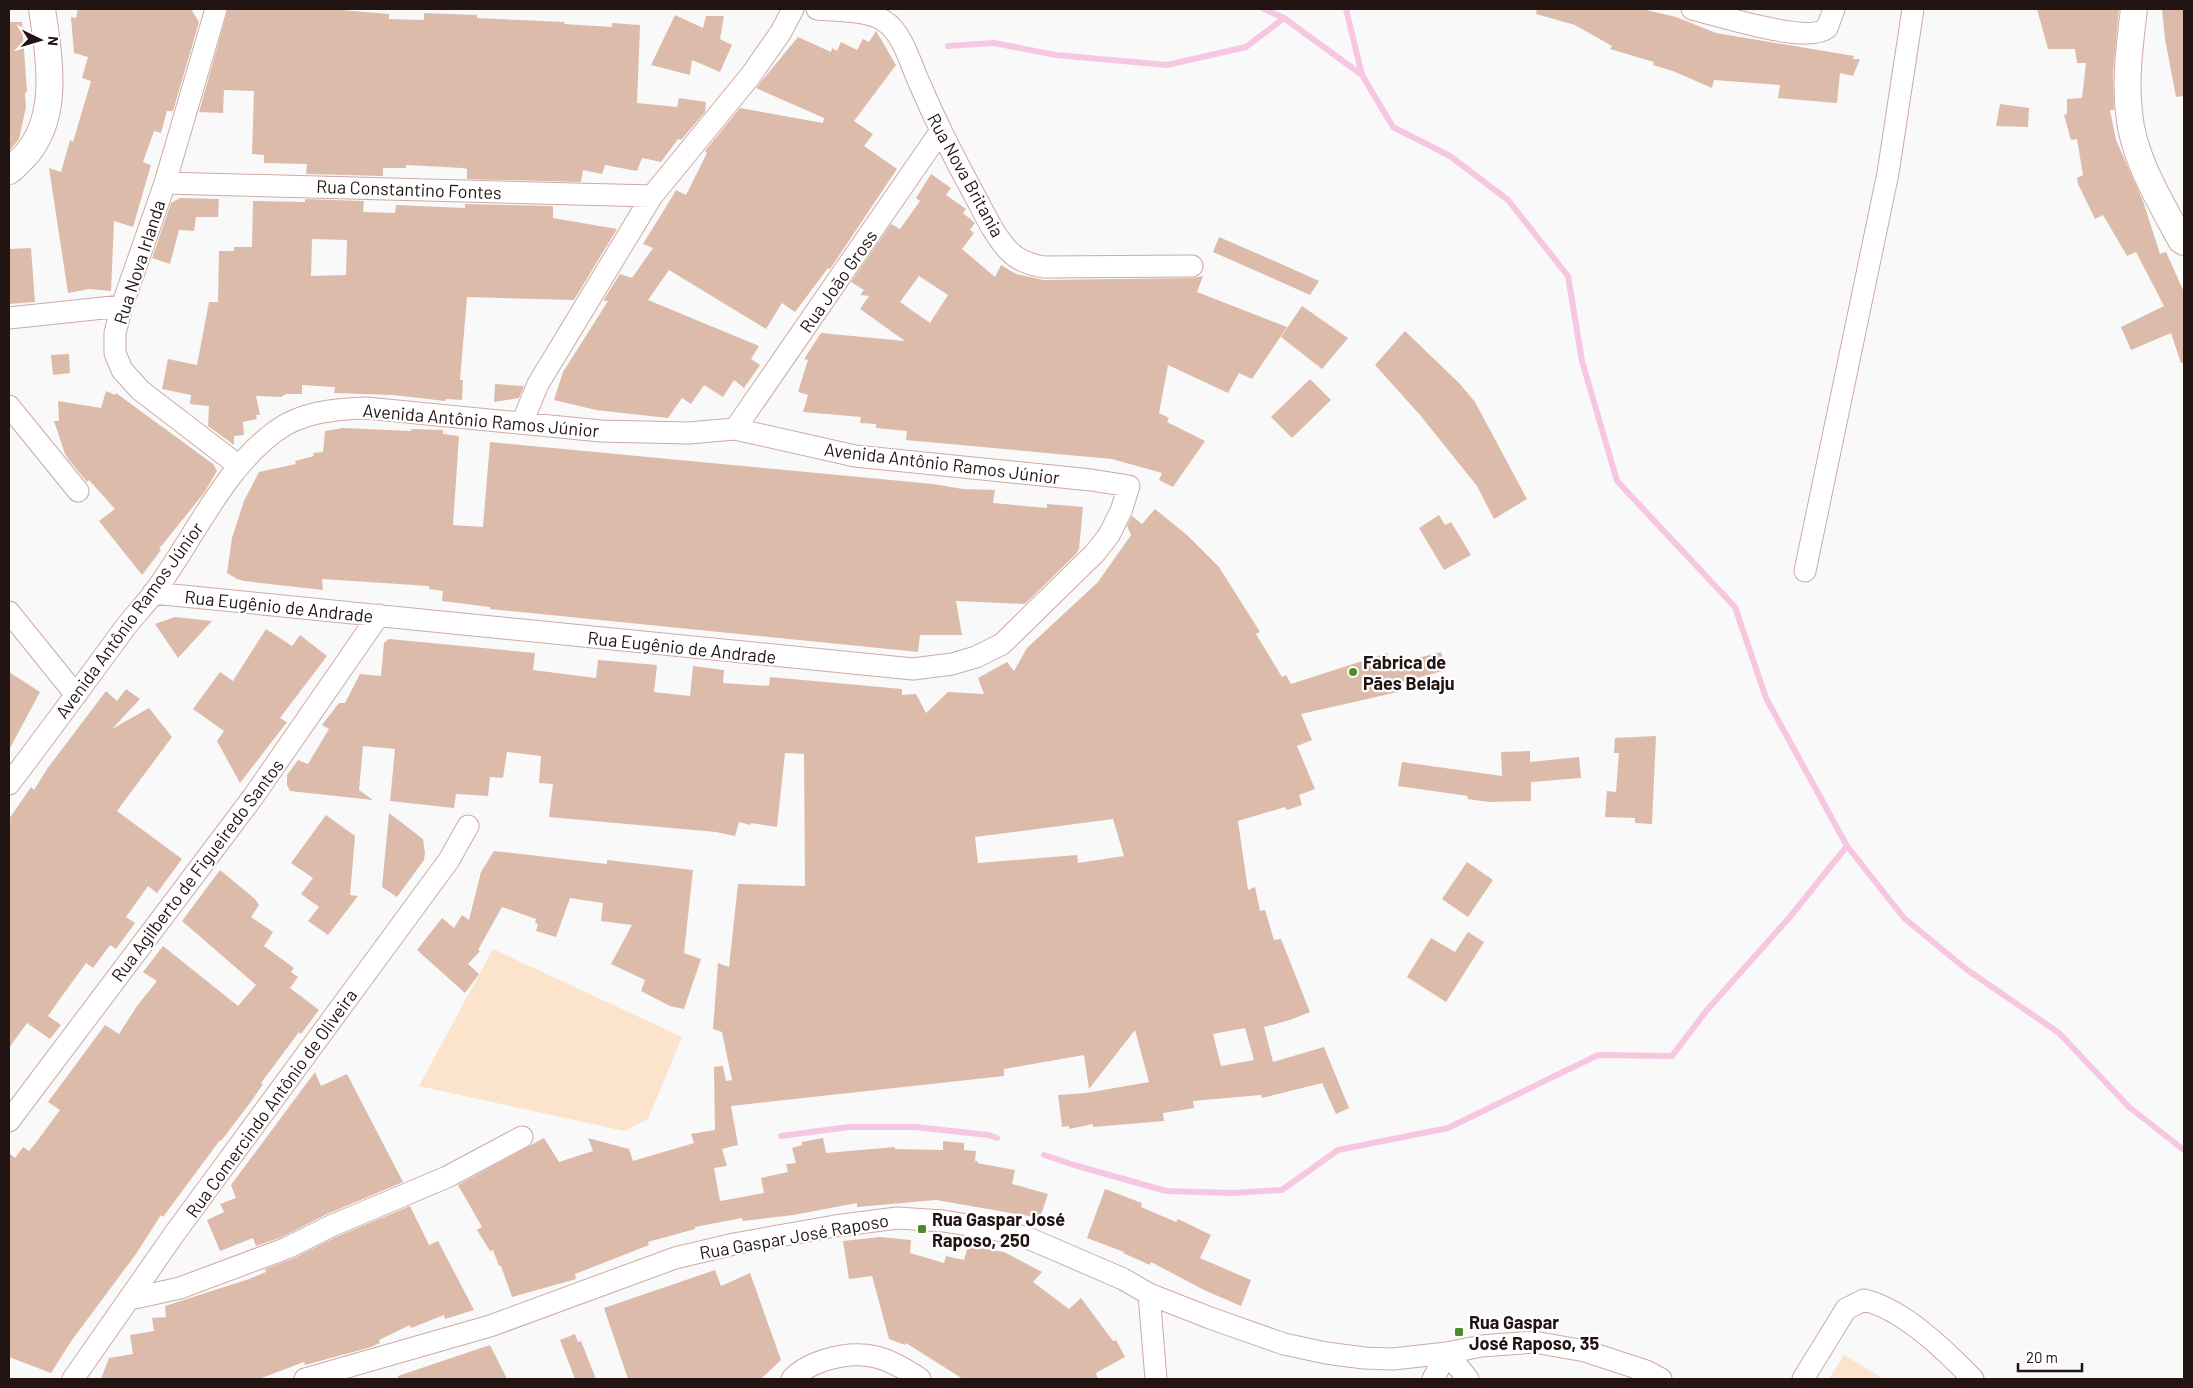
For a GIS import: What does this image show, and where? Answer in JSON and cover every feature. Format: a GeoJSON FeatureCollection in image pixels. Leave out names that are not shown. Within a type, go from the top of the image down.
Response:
{"type":"FeatureCollection","features":[{"type":"Feature","properties":{"kind":"street"},"geometry":{"type":"LineString","coordinates":[[9,171],[32,149],[45,124],[49,91],[48,55],[42,9]]}},
{"type":"Feature","properties":{"kind":"street","name":"Rua Nova Irlanda"},"geometry":{"type":"LineString","coordinates":[[216,9],[165,183],[122,306],[115,333],[115,353],[122,370],[147,395],[239,466]]}},
{"type":"Feature","properties":{"kind":"street"},"geometry":{"type":"LineString","coordinates":[[522,423],[538,384],[652,196],[751,75],[781,32],[793,9]]}},
{"type":"Feature","properties":{"kind":"street","name":"Rua Nova Britania"},"geometry":{"type":"LineString","coordinates":[[817,9],[871,15],[886,21],[905,51],[940,132],[994,230],[1009,251],[1029,264],[1044,268],[1192,266]]}},
{"type":"Feature","properties":{"kind":"street"},"geometry":{"type":"LineString","coordinates":[[1692,9],[1793,34],[1815,34],[1827,28],[1834,9]]}},
{"type":"Feature","properties":{"kind":"street"},"geometry":{"type":"LineString","coordinates":[[1804,571],[1888,173],[1913,9]]}},
{"type":"Feature","properties":{"kind":"street"},"geometry":{"type":"LineString","coordinates":[[2134,9],[2128,86],[2128,113],[2133,137],[2153,188],[2183,244]]}},
{"type":"Feature","properties":{"kind":"street","name":"Rua João Gross"},"geometry":{"type":"LineString","coordinates":[[736,429],[940,132]]}},
{"type":"Feature","properties":{"kind":"street","name":"Rua Constantino Fontes"},"geometry":{"type":"LineString","coordinates":[[165,183],[652,196]]}},
{"type":"Feature","properties":{"kind":"street"},"geometry":{"type":"LineString","coordinates":[[9,318],[122,306]]}},
{"type":"Feature","properties":{"kind":"street"},"geometry":{"type":"LineString","coordinates":[[9,406],[78,491]]}},
{"type":"Feature","properties":{"kind":"street","name":"Avenida Antônio Ramos Júnior"},"geometry":{"type":"LineString","coordinates":[[9,784],[125,627],[153,593],[239,466],[259,444],[294,420],[340,409],[366,408],[601,430],[688,433],[736,429],[855,456],[1091,480],[1129,486]]}},
{"type":"Feature","properties":{"kind":"street","name":"Rua Eugênio de Andrade"},"geometry":{"type":"LineString","coordinates":[[153,593],[689,648],[913,669],[930,668],[976,657],[1002,644],[1095,553],[1109,535],[1121,511],[1129,486]]}},
{"type":"Feature","properties":{"kind":"street"},"geometry":{"type":"LineString","coordinates":[[9,612],[76,695]]}},
{"type":"Feature","properties":{"kind":"street","name":"Rua Agilberto de Figueiredo Santos"},"geometry":{"type":"LineString","coordinates":[[9,1121],[253,797],[379,615]]}},
{"type":"Feature","properties":{"kind":"street","name":"Rua Comercindo Antônio de Oliveira"},"geometry":{"type":"LineString","coordinates":[[73,1379],[175,1233],[444,866],[468,826]]}},
{"type":"Feature","properties":{"kind":"street"},"geometry":{"type":"LineString","coordinates":[[130,1299],[180,1288],[286,1248],[331,1226],[447,1178],[522,1137]]}},
{"type":"Feature","properties":{"kind":"street","name":"Rua Gaspar José Raposo"},"geometry":{"type":"LineString","coordinates":[[305,1379],[490,1326],[675,1258],[734,1244],[897,1218],[943,1220],[994,1229],[1028,1238],[1123,1279],[1149,1294],[1284,1344],[1326,1353],[1383,1359],[1447,1353],[1481,1346],[1534,1342],[1552,1344],[1616,1360],[1646,1371],[1661,1379]]}},
{"type":"Feature","properties":{"kind":"street"},"geometry":{"type":"LineString","coordinates":[[1149,1294],[1156,1379]]}},
{"type":"Feature","properties":{"kind":"street"},"geometry":{"type":"LineString","coordinates":[[1803,1379],[1846,1309],[1864,1300],[1887,1308],[1941,1346],[1973,1379]]}},
{"type":"Feature","properties":{"kind":"street"},"geometry":{"type":"LineString","coordinates":[[1433,1379],[1447,1353],[1468,1379]]}},
{"type":"Feature","properties":{"kind":"street"},"geometry":{"type":"LineString","coordinates":[[792,1379],[809,1365],[848,1354],[868,1355],[894,1362],[920,1379]]}},
{"type":"Feature","properties":{"kind":"shaded area"},"geometry":{"type":"Polygon","coordinates":[[[493,949],[682,1037],[648,1119],[624,1131],[419,1086],[493,949]]]}},
{"type":"Feature","properties":{"kind":"shaded area"},"geometry":{"type":"Polygon","coordinates":[[[1844,1355],[1884,1379],[1829,1379],[1844,1355]]]}},
{"type":"Feature","properties":{"kind":"building"},"geometry":{"type":"Polygon","coordinates":[[[78,9],[191,9],[199,22],[173,111],[167,111],[161,133],[154,131],[143,162],[151,165],[133,227],[114,221],[111,291],[89,289],[68,293],[49,168],[61,172],[70,140],[73,142],[91,81],[82,78],[88,57],[74,53],[71,17],[76,18],[78,9]]]}},
{"type":"Feature","properties":{"kind":"building"},"geometry":{"type":"Polygon","coordinates":[[[228,9],[329,9],[389,14],[389,19],[424,20],[424,13],[477,15],[477,18],[565,22],[564,24],[612,27],[612,23],[640,25],[637,103],[677,107],[679,98],[706,102],[705,112],[681,140],[678,139],[661,162],[642,158],[637,171],[605,165],[602,174],[583,170],[581,182],[467,179],[467,169],[406,165],[406,168],[383,168],[383,176],[306,174],[307,164],[264,163],[264,155],[252,154],[254,91],[224,90],[223,113],[199,112],[228,9]]]}},
{"type":"Feature","properties":{"kind":"building"},"geometry":{"type":"Polygon","coordinates":[[[1537,9],[1642,9],[1676,17],[1716,33],[1854,56],[1853,59],[1860,59],[1853,76],[1840,73],[1837,103],[1778,98],[1780,85],[1714,80],[1712,88],[1673,71],[1653,65],[1654,62],[1610,49],[1612,46],[1575,25],[1536,14],[1537,9]]]}},
{"type":"Feature","properties":{"kind":"building"},"geometry":{"type":"Polygon","coordinates":[[[2037,9],[2119,9],[2113,73],[2114,110],[2110,110],[2116,140],[2143,201],[2160,254],[2166,252],[2184,292],[2184,363],[2181,363],[2171,333],[2131,350],[2121,327],[2164,306],[2136,252],[2127,256],[2103,215],[2095,219],[2078,184],[2077,178],[2083,175],[2077,139],[2071,140],[2064,115],[2067,114],[2067,99],[2082,98],[2086,63],[2077,63],[2075,49],[2048,49],[2037,9]]]}},
{"type":"Feature","properties":{"kind":"building"},"geometry":{"type":"Polygon","coordinates":[[[2162,9],[2184,9],[2184,96],[2176,97],[2165,39],[2162,9]]]}},
{"type":"Feature","properties":{"kind":"building"},"geometry":{"type":"Polygon","coordinates":[[[675,15],[703,28],[706,16],[724,16],[720,39],[732,45],[720,72],[692,60],[690,75],[651,65],[675,15]]]}},
{"type":"Feature","properties":{"kind":"building"},"geometry":{"type":"Polygon","coordinates":[[[9,22],[22,22],[27,91],[25,94],[26,107],[19,139],[9,151],[9,22]]]}},
{"type":"Feature","properties":{"kind":"building"},"geometry":{"type":"Polygon","coordinates":[[[876,31],[896,65],[854,121],[873,134],[864,146],[897,169],[830,269],[828,268],[795,312],[782,303],[766,329],[669,270],[648,300],[759,346],[751,359],[760,365],[744,388],[734,380],[723,397],[704,385],[691,404],[682,398],[668,418],[596,410],[554,400],[563,372],[608,301],[603,301],[620,274],[632,278],[653,248],[643,244],[676,190],[686,195],[707,153],[705,151],[740,108],[823,123],[824,118],[756,88],[798,37],[831,52],[832,48],[837,51],[841,42],[857,50],[863,39],[869,42],[876,31]]]}},
{"type":"Feature","properties":{"kind":"building"},"geometry":{"type":"Polygon","coordinates":[[[2000,104],[2029,108],[2028,127],[1996,126],[2000,104]]]}},
{"type":"Feature","properties":{"kind":"building"},"geometry":{"type":"Polygon","coordinates":[[[931,174],[951,188],[946,195],[966,209],[963,213],[975,223],[970,230],[974,233],[962,249],[995,277],[1001,265],[1016,274],[1044,280],[1192,278],[1203,276],[1197,292],[1287,327],[1252,379],[1239,373],[1228,393],[1168,365],[1159,413],[1169,418],[1167,422],[1205,441],[1173,487],[1159,480],[1162,473],[1112,459],[906,440],[907,431],[876,428],[876,424],[860,423],[861,417],[803,412],[808,395],[798,392],[808,360],[804,359],[821,333],[905,341],[860,309],[869,296],[860,295],[864,290],[851,282],[891,224],[900,229],[920,201],[916,198],[931,174]],[[919,276],[900,302],[930,323],[948,295],[919,276]]]}},
{"type":"Feature","properties":{"kind":"building"},"geometry":{"type":"Polygon","coordinates":[[[180,198],[219,199],[218,217],[196,217],[194,231],[179,230],[170,264],[152,258],[171,203],[180,198]]]}},
{"type":"Feature","properties":{"kind":"building"},"geometry":{"type":"Polygon","coordinates":[[[305,199],[364,201],[363,212],[395,213],[396,205],[465,208],[465,204],[553,206],[553,218],[617,229],[574,300],[467,297],[460,380],[463,380],[462,400],[446,399],[445,401],[393,395],[334,393],[335,387],[302,385],[302,394],[286,394],[281,397],[256,396],[260,415],[256,415],[257,419],[243,422],[244,435],[234,436],[234,445],[208,426],[209,406],[190,404],[191,395],[162,389],[168,359],[197,365],[209,302],[218,302],[219,251],[234,251],[234,247],[252,247],[253,201],[305,202],[305,199]],[[312,239],[311,276],[346,275],[347,240],[312,239]]]}},
{"type":"Feature","properties":{"kind":"building"},"geometry":{"type":"Polygon","coordinates":[[[1219,237],[1319,281],[1310,295],[1213,252],[1219,237]]]}},
{"type":"Feature","properties":{"kind":"building"},"geometry":{"type":"Polygon","coordinates":[[[31,248],[35,302],[9,304],[9,249],[31,248]]]}},
{"type":"Feature","properties":{"kind":"building"},"geometry":{"type":"Polygon","coordinates":[[[1302,306],[1348,338],[1322,369],[1281,337],[1302,306]]]}},
{"type":"Feature","properties":{"kind":"building"},"geometry":{"type":"Polygon","coordinates":[[[1405,331],[1460,384],[1475,402],[1527,499],[1494,519],[1477,486],[1420,415],[1375,365],[1405,331]]]}},
{"type":"Feature","properties":{"kind":"building"},"geometry":{"type":"Polygon","coordinates":[[[69,354],[70,373],[53,375],[51,355],[69,354]]]}},
{"type":"Feature","properties":{"kind":"building"},"geometry":{"type":"Polygon","coordinates":[[[1310,379],[1331,400],[1292,438],[1271,417],[1310,379]]]}},
{"type":"Feature","properties":{"kind":"building"},"geometry":{"type":"Polygon","coordinates":[[[495,384],[524,386],[519,398],[494,402],[495,384]]]}},
{"type":"Feature","properties":{"kind":"building"},"geometry":{"type":"Polygon","coordinates":[[[106,391],[115,395],[116,393],[213,464],[217,471],[204,493],[159,549],[161,550],[142,575],[99,521],[115,509],[89,480],[87,482],[69,460],[65,454],[54,421],[59,421],[58,401],[101,408],[106,391]]]}},
{"type":"Feature","properties":{"kind":"building"},"geometry":{"type":"Polygon","coordinates":[[[343,428],[411,431],[411,429],[443,430],[443,434],[459,436],[453,525],[483,527],[490,442],[933,484],[963,489],[995,490],[993,503],[1047,508],[1047,504],[1083,507],[1079,549],[1025,604],[956,601],[962,635],[920,635],[918,652],[490,609],[490,607],[442,601],[443,591],[429,589],[429,586],[322,579],[323,590],[244,581],[227,573],[232,538],[244,501],[259,472],[296,464],[295,461],[314,456],[313,453],[323,452],[325,431],[343,428]]]}},
{"type":"Feature","properties":{"kind":"building"},"geometry":{"type":"Polygon","coordinates":[[[1155,509],[1187,535],[1219,567],[1260,632],[1256,634],[1282,677],[1286,675],[1291,684],[1387,653],[1391,665],[1441,652],[1446,670],[1396,684],[1398,692],[1301,714],[1312,740],[1297,746],[1315,789],[1299,795],[1302,805],[1287,810],[1285,807],[1238,821],[1248,890],[1255,887],[1260,911],[1265,910],[1274,940],[1281,939],[1310,1012],[1264,1027],[1273,1062],[1324,1047],[1349,1108],[1336,1114],[1322,1083],[1262,1098],[1261,1095],[1193,1101],[1194,1108],[1163,1113],[1164,1121],[1093,1127],[1093,1124],[1069,1129],[1069,1126],[1062,1127],[1058,1095],[1086,1093],[1149,1082],[1135,1030],[1089,1089],[1084,1055],[1004,1069],[1004,1076],[731,1106],[738,1145],[722,1149],[727,1166],[714,1168],[720,1201],[764,1193],[761,1178],[788,1172],[786,1164],[796,1163],[792,1148],[802,1145],[802,1142],[823,1138],[826,1153],[895,1147],[895,1149],[943,1150],[943,1141],[964,1143],[964,1150],[976,1151],[975,1161],[978,1161],[977,1163],[1015,1170],[1012,1184],[1048,1194],[1040,1218],[936,1200],[857,1207],[857,1203],[793,1215],[743,1221],[742,1218],[695,1227],[695,1229],[648,1242],[649,1245],[575,1274],[576,1279],[512,1297],[501,1266],[499,1266],[493,1250],[490,1251],[477,1230],[482,1227],[458,1185],[544,1138],[559,1162],[593,1151],[588,1138],[629,1149],[633,1161],[694,1143],[691,1134],[715,1130],[714,1067],[723,1066],[726,1081],[732,1080],[722,1032],[713,1029],[718,963],[729,967],[738,884],[805,886],[804,754],[785,753],[777,827],[751,823],[750,825],[739,822],[735,836],[716,832],[549,817],[553,784],[539,783],[541,756],[507,752],[503,778],[490,777],[488,796],[456,794],[454,808],[390,801],[395,749],[363,746],[359,790],[373,800],[290,791],[287,785],[287,775],[298,760],[308,764],[329,729],[322,725],[339,703],[345,703],[360,674],[381,676],[384,643],[389,639],[535,653],[533,670],[596,678],[598,660],[657,665],[654,692],[690,696],[693,666],[724,670],[723,683],[769,686],[770,677],[902,689],[902,695],[916,694],[926,713],[948,692],[984,694],[978,678],[1007,662],[1014,671],[1027,648],[1098,582],[1131,535],[1127,526],[1132,516],[1142,524],[1155,509]],[[1113,819],[975,837],[978,863],[1077,855],[1078,863],[1124,856],[1113,819]],[[1245,1028],[1213,1034],[1221,1066],[1254,1060],[1245,1028]]]}},
{"type":"Feature","properties":{"kind":"building"},"geometry":{"type":"Polygon","coordinates":[[[1439,515],[1445,525],[1451,522],[1471,555],[1444,570],[1419,528],[1439,515]]]}},
{"type":"Feature","properties":{"kind":"building"},"geometry":{"type":"Polygon","coordinates":[[[175,617],[212,621],[178,658],[155,624],[175,617]]]}},
{"type":"Feature","properties":{"kind":"building"},"geometry":{"type":"Polygon","coordinates":[[[266,629],[292,646],[300,635],[327,656],[280,718],[287,722],[240,783],[217,741],[224,731],[193,709],[220,672],[233,681],[266,629]]]}},
{"type":"Feature","properties":{"kind":"building"},"geometry":{"type":"Polygon","coordinates":[[[9,672],[40,692],[9,750],[9,672]]]}},
{"type":"Feature","properties":{"kind":"building"},"geometry":{"type":"Polygon","coordinates":[[[126,689],[140,699],[112,729],[149,708],[172,737],[117,811],[182,859],[157,893],[148,886],[126,917],[135,923],[116,949],[110,945],[93,968],[86,963],[48,1016],[61,1025],[50,1039],[27,1023],[9,1048],[9,819],[31,787],[34,790],[47,769],[106,691],[117,701],[126,689]]]}},
{"type":"Feature","properties":{"kind":"building"},"geometry":{"type":"Polygon","coordinates":[[[1656,736],[1652,824],[1635,823],[1635,818],[1605,817],[1607,791],[1616,792],[1619,753],[1614,753],[1615,738],[1656,736]]]}},
{"type":"Feature","properties":{"kind":"building"},"geometry":{"type":"Polygon","coordinates":[[[1530,751],[1530,762],[1579,757],[1581,778],[1531,782],[1531,801],[1489,802],[1467,799],[1468,796],[1398,786],[1402,762],[1502,776],[1501,752],[1530,751]]]}},
{"type":"Feature","properties":{"kind":"building"},"geometry":{"type":"Polygon","coordinates":[[[389,813],[423,839],[425,853],[424,860],[397,897],[382,887],[389,813]]]}},
{"type":"Feature","properties":{"kind":"building"},"geometry":{"type":"Polygon","coordinates":[[[326,815],[355,836],[350,895],[358,896],[328,935],[308,921],[319,907],[301,894],[313,878],[291,863],[326,815]]]}},
{"type":"Feature","properties":{"kind":"building"},"geometry":{"type":"Polygon","coordinates":[[[494,851],[607,864],[607,860],[693,870],[684,953],[701,959],[684,1009],[670,1006],[641,991],[645,980],[611,964],[632,925],[601,921],[603,903],[570,898],[556,937],[536,931],[538,924],[535,923],[536,919],[502,907],[478,950],[480,951],[468,964],[479,974],[465,993],[417,950],[442,918],[454,928],[462,915],[469,920],[481,872],[494,851]]]}},
{"type":"Feature","properties":{"kind":"building"},"geometry":{"type":"Polygon","coordinates":[[[1467,862],[1493,880],[1468,917],[1442,899],[1467,862]]]}},
{"type":"Feature","properties":{"kind":"building"},"geometry":{"type":"Polygon","coordinates":[[[220,870],[255,899],[259,905],[251,917],[273,932],[264,946],[294,968],[291,972],[298,977],[290,988],[319,1010],[301,1034],[299,1032],[261,1083],[263,1084],[250,1103],[163,1217],[161,1215],[136,1254],[72,1340],[51,1373],[9,1357],[9,1153],[15,1158],[23,1147],[29,1151],[35,1144],[60,1110],[48,1102],[105,1025],[119,1034],[137,1006],[157,981],[143,972],[163,946],[238,1006],[256,985],[182,921],[220,870]]]}},
{"type":"Feature","properties":{"kind":"building"},"geometry":{"type":"Polygon","coordinates":[[[1468,932],[1484,942],[1446,1002],[1407,977],[1431,938],[1455,952],[1468,932]]]}},
{"type":"Feature","properties":{"kind":"building"},"geometry":{"type":"Polygon","coordinates":[[[315,1072],[321,1086],[347,1074],[403,1182],[325,1215],[282,1237],[256,1246],[253,1238],[220,1251],[207,1220],[224,1212],[220,1204],[236,1198],[231,1185],[315,1072]]]}},
{"type":"Feature","properties":{"kind":"building"},"geometry":{"type":"Polygon","coordinates":[[[1105,1189],[1142,1203],[1141,1207],[1176,1222],[1178,1219],[1211,1235],[1200,1258],[1251,1280],[1241,1306],[1204,1290],[1151,1262],[1150,1265],[1124,1252],[1087,1238],[1105,1189]]]}},
{"type":"Feature","properties":{"kind":"building"},"geometry":{"type":"Polygon","coordinates":[[[410,1206],[429,1245],[438,1241],[474,1310],[445,1319],[444,1315],[411,1328],[410,1325],[379,1340],[380,1343],[368,1348],[305,1365],[304,1362],[259,1379],[101,1379],[109,1358],[133,1354],[130,1335],[154,1331],[152,1318],[166,1317],[165,1306],[249,1279],[266,1272],[265,1269],[292,1259],[336,1237],[410,1206]]]}},
{"type":"Feature","properties":{"kind":"building"},"geometry":{"type":"Polygon","coordinates":[[[880,1237],[911,1240],[910,1253],[944,1263],[946,1256],[964,1260],[968,1246],[1004,1252],[1042,1272],[1033,1282],[1069,1309],[1081,1298],[1113,1341],[1116,1340],[1125,1357],[1096,1373],[1098,1379],[963,1379],[906,1343],[905,1345],[889,1339],[872,1276],[849,1279],[843,1241],[880,1237]]]}},
{"type":"Feature","properties":{"kind":"building"},"geometry":{"type":"Polygon","coordinates":[[[715,1270],[721,1286],[750,1273],[781,1360],[761,1379],[628,1379],[604,1308],[715,1270]]]}},
{"type":"Feature","properties":{"kind":"building"},"geometry":{"type":"Polygon","coordinates":[[[575,1334],[578,1342],[581,1341],[596,1379],[575,1379],[560,1340],[575,1334]]]}},
{"type":"Feature","properties":{"kind":"building"},"geometry":{"type":"Polygon","coordinates":[[[490,1345],[507,1379],[398,1379],[398,1376],[490,1345]]]}},
{"type":"Feature","properties":{"kind":"waterway"},"geometry":{"type":"LineString","coordinates":[[1264,9],[1284,18]]}},
{"type":"Feature","properties":{"kind":"waterway"},"geometry":{"type":"LineString","coordinates":[[1346,9],[1362,75]]}},
{"type":"Feature","properties":{"kind":"waterway"},"geometry":{"type":"LineString","coordinates":[[948,46],[994,43],[1056,55],[1167,65],[1246,47],[1284,18],[1362,75],[1393,127],[1450,156],[1508,200],[1568,276],[1582,361],[1617,481],[1735,607],[1766,698],[1847,846],[1904,918],[1966,969],[2059,1033],[2129,1107],[2184,1150]]}},
{"type":"Feature","properties":{"kind":"waterway"},"geometry":{"type":"LineString","coordinates":[[1044,1155],[1166,1191],[1233,1193],[1282,1190],[1338,1150],[1448,1128],[1598,1055],[1672,1056],[1707,1010],[1789,918],[1847,846]]}},
{"type":"Feature","properties":{"kind":"waterway"},"geometry":{"type":"LineString","coordinates":[[781,1136],[849,1127],[915,1127],[988,1135],[997,1138]]}},
{"type":"Feature","properties":{"kind":"place","name":"Fabrica de Pães Belaju"},"geometry":{"type":"Point","coordinates":[1353,672]}},
{"type":"Feature","properties":{"kind":"place","name":"Rua Gaspar José Raposo, 250"},"geometry":{"type":"Point","coordinates":[922,1229]}},
{"type":"Feature","properties":{"kind":"place","name":"Rua Gaspar José Raposo, 35"},"geometry":{"type":"Point","coordinates":[1459,1332]}}]}
